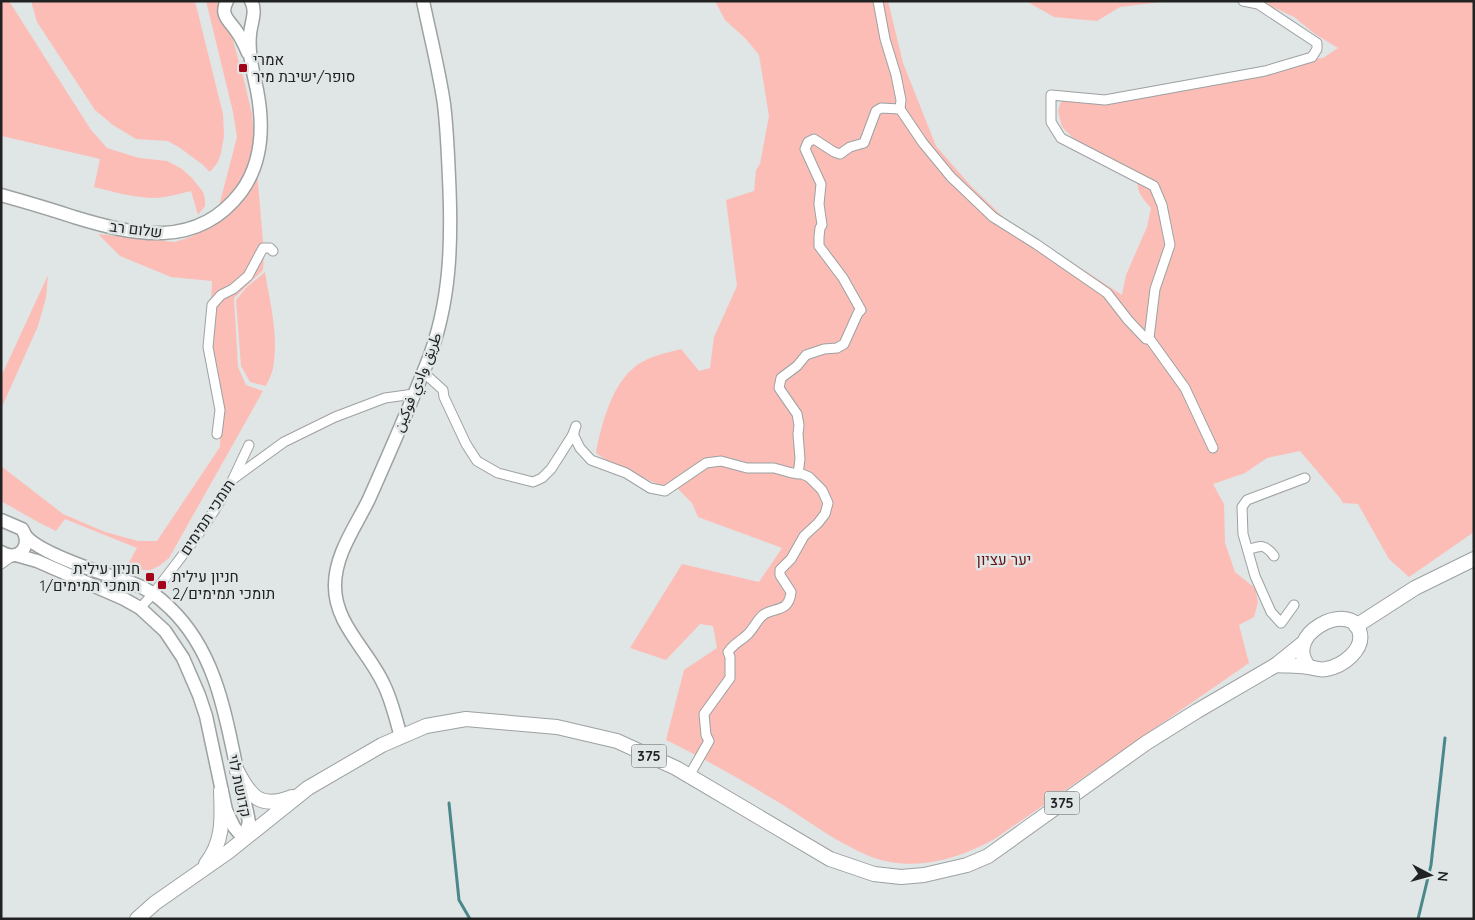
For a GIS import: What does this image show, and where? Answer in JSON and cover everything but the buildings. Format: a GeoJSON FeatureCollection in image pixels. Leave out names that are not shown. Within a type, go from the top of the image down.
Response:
{"type":"FeatureCollection","features":[{"type":"Feature","properties":{"kind":"main road"},"geometry":{"type":"LineString","coordinates":[[1276,665],[1325,670],[1339,664],[1354,654],[1360,641],[1359,629],[1356,626],[1415,588],[1473,557]]}},
{"type":"Feature","properties":{"kind":"main road","name":"375"},"geometry":{"type":"LineString","coordinates":[[137,919],[155,903],[244,839],[302,793],[382,745],[426,726],[466,719],[557,727],[617,742],[676,768],[830,859],[874,874],[901,877],[924,875],[967,865],[988,856],[1146,743],[1276,665],[1302,644],[1310,632],[1329,621],[1342,618],[1352,621],[1356,626]]}},
{"type":"Feature","properties":{"kind":"main road"},"geometry":{"type":"LineString","coordinates":[[1302,644],[1301,654],[1308,667]]}},
{"type":"Feature","properties":{"kind":"main road"},"geometry":{"type":"LineString","coordinates":[[237,772],[245,788],[258,799],[274,802],[302,793]]}},
{"type":"Feature","properties":{"kind":"main road"},"geometry":{"type":"LineString","coordinates":[[198,873],[213,855],[220,840],[221,791]]}},
{"type":"Feature","properties":{"kind":"street"},"geometry":{"type":"LineString","coordinates":[[227,1],[224,10],[226,20],[230,23],[239,26],[252,19]]}},
{"type":"Feature","properties":{"kind":"street","name":"שלום רב"},"geometry":{"type":"LineString","coordinates":[[1,195],[106,226],[139,232],[171,233],[189,230],[208,222],[224,210],[238,196],[250,176],[258,154],[262,132],[250,57],[250,35],[254,9],[251,1]]}},
{"type":"Feature","properties":{"kind":"street","name":"طريق وادي فوکين"},"geometry":{"type":"LineString","coordinates":[[401,737],[384,684],[344,622],[336,598],[335,584],[338,563],[343,550],[368,500],[423,372],[436,338],[446,294],[449,271],[450,217],[447,133],[444,104],[423,1]]}},
{"type":"Feature","properties":{"kind":"street"},"geometry":{"type":"LineString","coordinates":[[878,1],[896,75],[901,100],[900,108],[923,143],[951,177],[993,217],[1107,293],[1128,320],[1146,339],[1149,338],[1185,388],[1213,448]]}},
{"type":"Feature","properties":{"kind":"street"},"geometry":{"type":"LineString","coordinates":[[1149,338],[1156,289],[1170,245],[1159,194],[1154,186],[1061,138],[1052,122],[1051,95],[1105,100],[1265,71],[1312,57],[1317,49],[1317,43],[1258,4],[1243,1]]}},
{"type":"Feature","properties":{"kind":"street","name":"שלום רב"},"geometry":{"type":"LineString","coordinates":[[230,23],[242,39],[250,57]]}},
{"type":"Feature","properties":{"kind":"street"},"geometry":{"type":"LineString","coordinates":[[798,474],[800,459],[798,434],[800,425],[798,414],[779,388],[781,378],[797,366],[806,355],[824,348],[837,348],[844,344],[858,312],[861,310],[843,278],[819,246],[818,236],[822,225],[819,204],[821,184],[805,149],[808,142],[814,139],[840,154],[850,147],[864,143],[876,111],[881,108],[900,108]]}},
{"type":"Feature","properties":{"kind":"street"},"geometry":{"type":"LineString","coordinates":[[217,434],[220,410],[208,347],[212,305],[248,276],[263,248],[270,248],[273,251]]}},
{"type":"Feature","properties":{"kind":"street"},"geometry":{"type":"LineString","coordinates":[[423,372],[443,390],[444,397],[466,444],[477,461],[498,472],[534,482],[542,478],[551,469],[575,430],[580,448],[591,460],[626,473],[650,488],[664,491],[706,463],[721,461],[747,468],[774,468],[809,477],[822,490],[828,503],[827,509],[818,523],[804,536],[791,559],[780,570],[780,575],[790,590],[791,596],[787,603],[778,610],[764,615],[746,636],[733,644],[728,652],[730,657],[730,678],[704,714],[706,735],[709,741],[689,776]]}},
{"type":"Feature","properties":{"kind":"street"},"geometry":{"type":"LineString","coordinates":[[233,479],[284,442],[335,417],[385,398],[414,394]]}},
{"type":"Feature","properties":{"kind":"street","name":"תומכי תמימים"},"geometry":{"type":"LineString","coordinates":[[140,608],[153,594],[216,508],[233,479],[249,445]]}},
{"type":"Feature","properties":{"kind":"street"},"geometry":{"type":"LineString","coordinates":[[1294,605],[1282,623],[1271,612],[1255,576],[1243,534],[1242,507],[1247,500],[1305,478]]}},
{"type":"Feature","properties":{"kind":"street","name":"קדושת לוי"},"geometry":{"type":"LineString","coordinates":[[5,524],[22,529],[28,539],[44,549],[110,577],[133,584],[153,594],[180,618],[210,667],[225,711],[249,822],[244,839]]}},
{"type":"Feature","properties":{"kind":"street"},"geometry":{"type":"LineString","coordinates":[[1,564],[10,554],[25,546],[25,535]]}},
{"type":"Feature","properties":{"kind":"street"},"geometry":{"type":"LineString","coordinates":[[1248,550],[1258,546],[1268,548],[1274,556]]}},
{"type":"Feature","properties":{"kind":"street","name":"קדושת לוי"},"geometry":{"type":"LineString","coordinates":[[10,554],[37,561],[105,590],[140,608],[165,631],[183,658],[192,676],[206,716],[226,810],[234,827],[244,839]]}},
{"type":"Feature","properties":{"kind":"green space"},"geometry":{"type":"Polygon","coordinates":[[[1,1],[9,1],[91,130],[107,148],[139,158],[167,161],[182,169],[203,192],[205,206],[198,215],[191,191],[165,197],[148,198],[94,187],[100,159],[2,136],[1,139],[1,1]]]}},
{"type":"Feature","properties":{"kind":"green space"},"geometry":{"type":"Polygon","coordinates":[[[31,1],[195,1],[223,114],[224,136],[221,153],[218,162],[210,172],[168,141],[136,139],[113,125],[95,110],[37,22],[31,1]]]}},
{"type":"Feature","properties":{"kind":"green space"},"geometry":{"type":"Polygon","coordinates":[[[206,1],[223,1],[252,114],[264,253],[263,270],[234,298],[238,367],[246,385],[263,391],[169,558],[154,569],[145,570],[127,566],[137,548],[65,519],[56,531],[1,501],[1,466],[63,514],[105,532],[138,541],[157,541],[220,447],[222,393],[215,377],[210,322],[212,281],[171,277],[120,256],[98,234],[175,242],[193,236],[208,224],[219,206],[237,137],[233,112],[206,1]]]}},
{"type":"Feature","properties":{"kind":"green space","name":"יער עציון"},"geometry":{"type":"Polygon","coordinates":[[[715,1],[888,1],[903,63],[936,146],[970,185],[1003,217],[1122,295],[1126,275],[1147,227],[1151,208],[1140,192],[1137,173],[1075,140],[1062,127],[1058,111],[1061,102],[1068,95],[1088,94],[1129,97],[1174,92],[1275,70],[1305,60],[1323,58],[1338,48],[1315,34],[1294,17],[1271,6],[1253,1],[1474,1],[1474,532],[1409,577],[1389,559],[1358,504],[1343,503],[1300,451],[1267,458],[1245,473],[1213,484],[1224,504],[1225,543],[1235,572],[1255,588],[1258,602],[1254,617],[1239,625],[1249,663],[996,838],[950,858],[918,864],[885,861],[869,856],[836,839],[740,780],[666,740],[684,670],[717,648],[713,626],[700,624],[666,660],[630,648],[682,564],[759,582],[782,548],[698,517],[692,503],[677,488],[670,490],[606,460],[596,453],[601,430],[614,393],[628,373],[637,365],[664,353],[681,349],[699,371],[710,368],[714,337],[737,286],[726,200],[754,191],[756,170],[760,164],[769,116],[759,55],[746,39],[725,20],[715,1]]]}},
{"type":"Feature","properties":{"kind":"green space"},"geometry":{"type":"Polygon","coordinates":[[[1026,1],[1169,1],[1120,7],[1097,21],[1054,17],[1026,1]]]}},
{"type":"Feature","properties":{"kind":"green space"},"geometry":{"type":"Polygon","coordinates":[[[265,272],[275,344],[273,368],[266,386],[250,382],[241,366],[236,300],[247,287],[265,272]]]}},
{"type":"Feature","properties":{"kind":"green space"},"geometry":{"type":"Polygon","coordinates":[[[48,275],[46,298],[38,326],[1,409],[1,377],[48,275]]]}},
{"type":"Feature","properties":{"kind":"waterway"},"geometry":{"type":"LineString","coordinates":[[1418,919],[1431,865],[1445,738]]}},
{"type":"Feature","properties":{"kind":"waterway"},"geometry":{"type":"LineString","coordinates":[[449,803],[459,900],[470,919]]}},
{"type":"Feature","properties":{"kind":"place","name":"אמרי סופר/ישיבת מיר"},"geometry":{"type":"Point","coordinates":[243,68]}},
{"type":"Feature","properties":{"kind":"place","name":"חניון עילית 1/תומכי תמימים"},"geometry":{"type":"Point","coordinates":[150,577]}},
{"type":"Feature","properties":{"kind":"place","name":"חניון עילית 2/תומכי תמימים"},"geometry":{"type":"Point","coordinates":[162,585]}}]}
